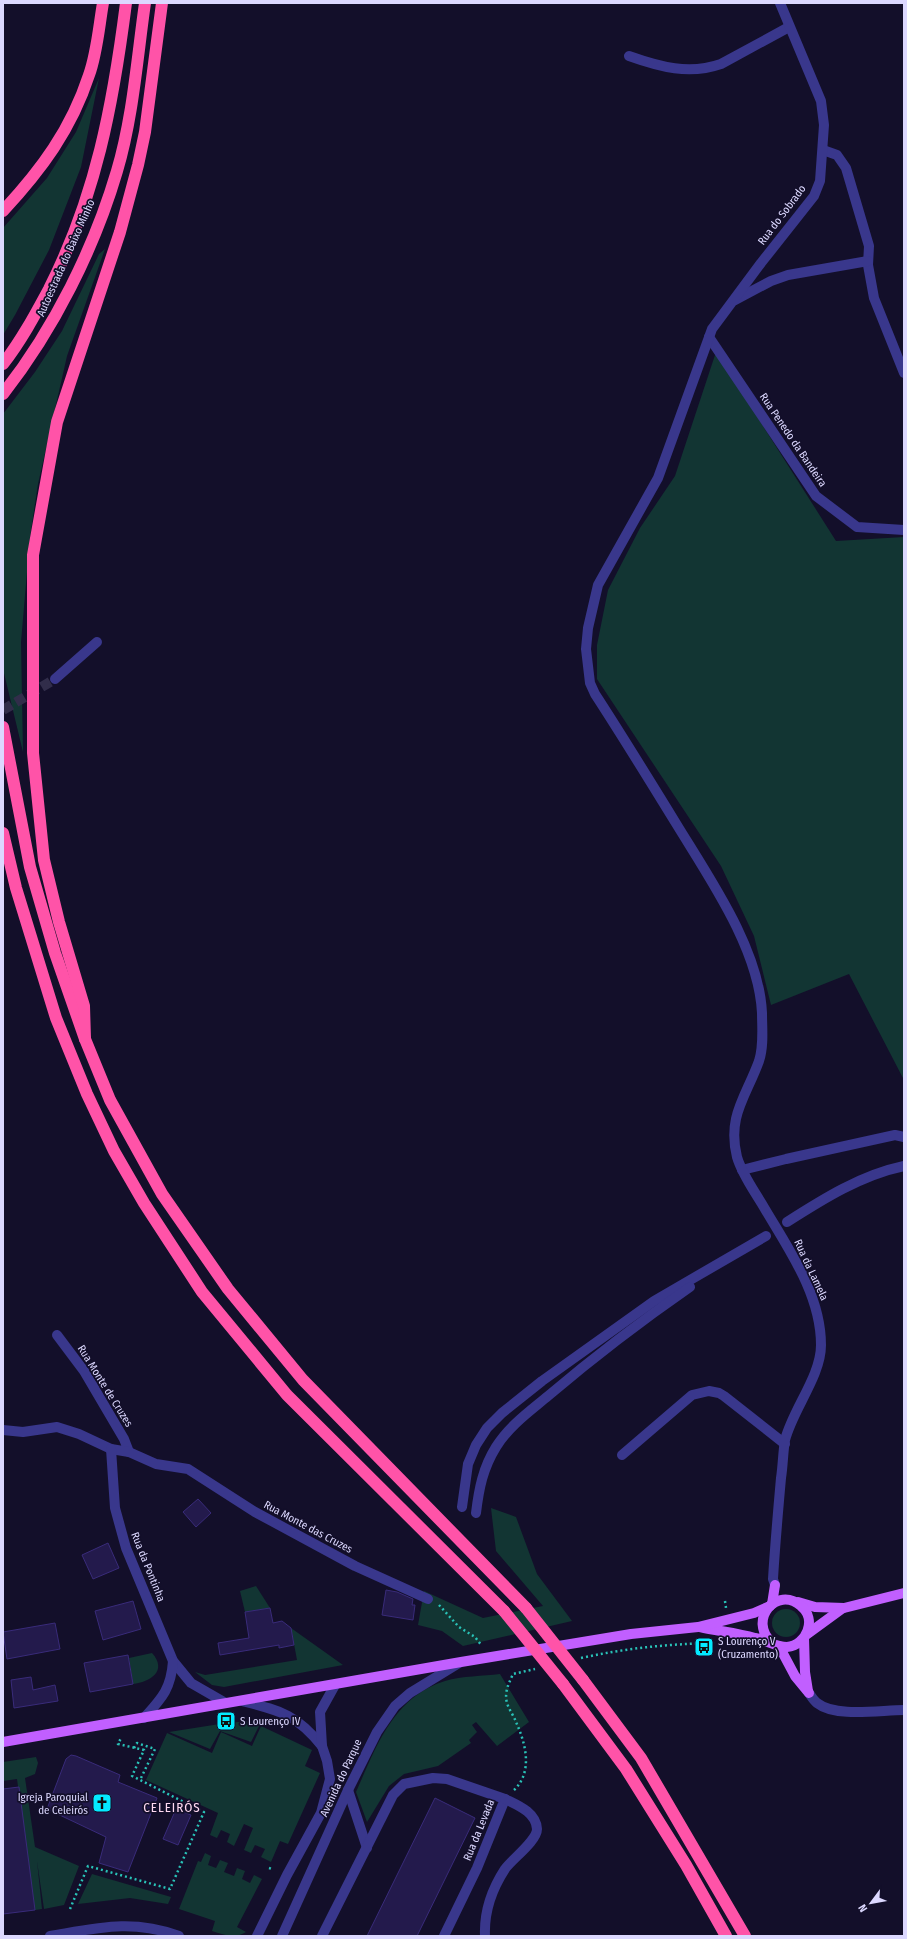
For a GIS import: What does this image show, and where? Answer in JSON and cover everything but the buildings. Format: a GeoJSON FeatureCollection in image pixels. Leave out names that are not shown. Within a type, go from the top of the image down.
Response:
{"type":"FeatureCollection","features":[{"type":"Feature","properties":{"kind":"highway"},"geometry":{"type":"LineString","coordinates":[[3,211],[42,167],[61,138],[76,107],[89,74],[103,3]]}},
{"type":"Feature","properties":{"kind":"highway"},"geometry":{"type":"LineString","coordinates":[[3,364],[34,317],[69,248],[96,170],[118,69],[126,3]]}},
{"type":"Feature","properties":{"kind":"highway","name":"Autoestrada do Baixo Minho"},"geometry":{"type":"LineString","coordinates":[[3,394],[43,339],[67,293],[97,226],[118,170],[129,116],[145,3]]}},
{"type":"Feature","properties":{"kind":"highway"},"geometry":{"type":"LineString","coordinates":[[85,1039],[84,1006],[59,922],[44,860],[33,753],[33,554],[57,422],[120,232],[145,132],[162,3]]}},
{"type":"Feature","properties":{"kind":"highway"},"geometry":{"type":"LineString","coordinates":[[3,728],[30,867],[55,953],[85,1039],[110,1100],[162,1194],[228,1289],[303,1380],[526,1608],[583,1680],[641,1758],[745,1936]]}},
{"type":"Feature","properties":{"kind":"highway"},"geometry":{"type":"LineString","coordinates":[[3,833],[16,888],[56,1018],[91,1102],[114,1151],[144,1204],[202,1292],[287,1395],[504,1611],[563,1684],[626,1769],[686,1866],[726,1936]]}},
{"type":"Feature","properties":{"kind":"main road"},"geometry":{"type":"LineString","coordinates":[[776,1585],[783,1599]]}},
{"type":"Feature","properties":{"kind":"main road"},"geometry":{"type":"LineString","coordinates":[[776,1585],[771,1605],[762,1618],[762,1625],[767,1638],[775,1644],[795,1676],[809,1693]]}},
{"type":"Feature","properties":{"kind":"main road"},"geometry":{"type":"LineString","coordinates":[[3,1742],[144,1718],[224,1702],[242,1701],[461,1662],[631,1634],[698,1627],[754,1613],[783,1599],[815,1607],[844,1608],[904,1592]]}},
{"type":"Feature","properties":{"kind":"main road"},"geometry":{"type":"LineString","coordinates":[[796,1602],[806,1611],[809,1618],[809,1625],[805,1636],[805,1672],[809,1693]]}},
{"type":"Feature","properties":{"kind":"main road"},"geometry":{"type":"LineString","coordinates":[[698,1627],[775,1644],[793,1646],[844,1608]]}},
{"type":"Feature","properties":{"kind":"street","name":"Rua do Sobrado"},"geometry":{"type":"LineString","coordinates":[[762,1022],[759,989],[744,944],[707,874],[622,734],[595,694],[590,683],[586,655],[588,628],[598,586],[658,478],[712,329],[814,196],[820,181],[824,125],[821,100],[818,89],[788,26],[780,3]]}},
{"type":"Feature","properties":{"kind":"street"},"geometry":{"type":"LineString","coordinates":[[629,56],[657,66],[678,70],[711,68],[721,64],[788,26]]}},
{"type":"Feature","properties":{"kind":"street"},"geometry":{"type":"LineString","coordinates":[[823,150],[837,155],[846,168],[869,246],[868,261],[874,298],[904,373]]}},
{"type":"Feature","properties":{"kind":"street"},"geometry":{"type":"LineString","coordinates":[[732,302],[771,281],[788,275],[868,261]]}},
{"type":"Feature","properties":{"kind":"street","name":"Rua Penedo da Bandeira"},"geometry":{"type":"LineString","coordinates":[[709,337],[816,496],[857,527],[904,530]]}},
{"type":"Feature","properties":{"kind":"street"},"geometry":{"type":"LineString","coordinates":[[55,679],[97,642]]}},
{"type":"Feature","properties":{"kind":"street","name":"Rua da Lamela"},"geometry":{"type":"LineString","coordinates":[[762,1022],[759,1059],[735,1117],[734,1143],[742,1170],[793,1256],[813,1297],[821,1327],[821,1349],[815,1370],[792,1422],[785,1444],[775,1535],[773,1579],[776,1585]]}},
{"type":"Feature","properties":{"kind":"street"},"geometry":{"type":"LineString","coordinates":[[742,1170],[786,1158],[895,1135],[904,1137]]}},
{"type":"Feature","properties":{"kind":"street"},"geometry":{"type":"LineString","coordinates":[[787,1222],[833,1193],[890,1169],[904,1166]]}},
{"type":"Feature","properties":{"kind":"street"},"geometry":{"type":"LineString","coordinates":[[462,1507],[464,1482],[468,1464],[487,1428],[502,1413],[542,1381],[654,1301],[766,1236],[654,1311],[581,1368],[511,1427],[497,1445],[485,1467],[479,1490],[476,1513]]}},
{"type":"Feature","properties":{"kind":"street","name":"Rua Monte de Cruzes"},"geometry":{"type":"LineString","coordinates":[[57,1335],[84,1371],[124,1439],[129,1452]]}},
{"type":"Feature","properties":{"kind":"street"},"geometry":{"type":"LineString","coordinates":[[622,1455],[686,1399],[704,1392],[714,1392],[724,1396],[785,1444]]}},
{"type":"Feature","properties":{"kind":"street"},"geometry":{"type":"LineString","coordinates":[[3,1430],[22,1432],[57,1427],[79,1434],[111,1449]]}},
{"type":"Feature","properties":{"kind":"street","name":"Rua Monte das Cruzes"},"geometry":{"type":"LineString","coordinates":[[111,1449],[129,1452],[156,1464],[188,1469],[255,1512],[356,1566],[428,1599]]}},
{"type":"Feature","properties":{"kind":"street","name":"Rua da Pontinha"},"geometry":{"type":"LineString","coordinates":[[111,1449],[115,1508],[126,1548],[173,1661],[190,1683],[224,1702]]}},
{"type":"Feature","properties":{"kind":"street","name":"Rua da Pontinha"},"geometry":{"type":"LineString","coordinates":[[144,1718],[162,1697],[172,1679],[173,1661]]}},
{"type":"Feature","properties":{"kind":"street","name":"Avenida do Parque"},"geometry":{"type":"LineString","coordinates":[[282,1936],[348,1790],[377,1732],[395,1706],[410,1693],[461,1662]]}},
{"type":"Feature","properties":{"kind":"street","name":"Avenida do Parque"},"geometry":{"type":"LineString","coordinates":[[257,1936],[287,1875],[321,1813],[330,1779],[327,1761],[322,1746],[320,1712],[335,1685]]}},
{"type":"Feature","properties":{"kind":"street"},"geometry":{"type":"LineString","coordinates":[[809,1693],[816,1703],[838,1712],[904,1710]]}},
{"type":"Feature","properties":{"kind":"street","name":"Avenida do Parque"},"geometry":{"type":"LineString","coordinates":[[242,1701],[277,1710],[293,1718],[307,1728],[322,1746]]}},
{"type":"Feature","properties":{"kind":"street","name":"Rua da Levada"},"geometry":{"type":"LineString","coordinates":[[322,1936],[393,1795],[404,1784],[433,1778],[447,1779],[505,1799],[477,1868],[444,1936]]}},
{"type":"Feature","properties":{"kind":"street"},"geometry":{"type":"LineString","coordinates":[[348,1790],[366,1848]]}},
{"type":"Feature","properties":{"kind":"street"},"geometry":{"type":"LineString","coordinates":[[485,1936],[487,1910],[496,1885],[505,1869],[532,1840],[537,1831],[536,1824],[526,1809],[505,1799]]}},
{"type":"Feature","properties":{"kind":"street"},"geometry":{"type":"LineString","coordinates":[[50,1936],[98,1928],[142,1926],[179,1936]]}},
{"type":"Feature","properties":{"kind":"path"},"geometry":{"type":"LineString","coordinates":[[428,1599],[437,1602],[459,1627],[475,1637],[482,1646]]}},
{"type":"Feature","properties":{"kind":"path"},"geometry":{"type":"LineString","coordinates":[[725,1601],[727,1611]]}},
{"type":"Feature","properties":{"kind":"path"},"geometry":{"type":"LineString","coordinates":[[574,1660],[612,1651],[663,1644],[721,1643]]}},
{"type":"Feature","properties":{"kind":"path"},"geometry":{"type":"LineString","coordinates":[[505,1799],[521,1784],[528,1762],[521,1735],[507,1703],[506,1689],[513,1674],[536,1668]]}},
{"type":"Feature","properties":{"kind":"path"},"geometry":{"type":"LineString","coordinates":[[70,1909],[88,1866],[170,1889],[204,1812],[132,1776],[144,1750],[118,1744],[121,1738]]}},
{"type":"Feature","properties":{"kind":"path"},"geometry":{"type":"LineString","coordinates":[[134,1748],[137,1743],[156,1749],[140,1780]]}},
{"type":"Feature","properties":{"kind":"green space"},"geometry":{"type":"Polygon","coordinates":[[[99,78],[81,167],[49,250],[3,335],[3,228],[47,178],[76,132],[99,78]]]}},
{"type":"Feature","properties":{"kind":"green space"},"geometry":{"type":"Polygon","coordinates":[[[105,249],[67,356],[38,484],[30,537],[21,642],[23,752],[3,669],[3,414],[35,372],[62,331],[99,254],[105,249]]]}},
{"type":"Feature","properties":{"kind":"green space"},"geometry":{"type":"Polygon","coordinates":[[[716,352],[836,541],[904,537],[904,1080],[849,974],[771,1005],[754,936],[721,866],[597,679],[597,645],[608,590],[640,528],[675,476],[716,352]]]}},
{"type":"Feature","properties":{"kind":"green space"},"geometry":{"type":"Polygon","coordinates":[[[491,1508],[516,1517],[537,1574],[572,1621],[463,1646],[442,1631],[418,1625],[424,1591],[483,1618],[543,1606],[496,1551],[491,1508]]]}},
{"type":"Feature","properties":{"kind":"green space"},"geometry":{"type":"Polygon","coordinates":[[[256,1586],[270,1608],[245,1612],[240,1591],[256,1586]]]}},
{"type":"Feature","properties":{"kind":"green space"},"geometry":{"type":"Polygon","coordinates":[[[786,1609],[796,1613],[800,1623],[796,1633],[786,1637],[776,1633],[772,1623],[776,1613],[786,1609]]]}},
{"type":"Feature","properties":{"kind":"green space"},"geometry":{"type":"Polygon","coordinates":[[[291,1628],[343,1665],[224,1687],[212,1685],[195,1672],[205,1675],[297,1660],[291,1628]]]}},
{"type":"Feature","properties":{"kind":"green space"},"geometry":{"type":"Polygon","coordinates":[[[152,1653],[156,1659],[158,1670],[151,1678],[133,1684],[129,1658],[152,1653]]]}},
{"type":"Feature","properties":{"kind":"green space"},"geometry":{"type":"Polygon","coordinates":[[[500,1674],[529,1722],[497,1746],[476,1722],[472,1725],[477,1732],[469,1740],[471,1743],[438,1766],[404,1774],[389,1786],[367,1822],[356,1792],[379,1741],[399,1711],[412,1699],[427,1689],[445,1681],[465,1677],[500,1674]]]}},
{"type":"Feature","properties":{"kind":"green space"},"geometry":{"type":"Polygon","coordinates":[[[262,1720],[251,1742],[220,1731],[210,1749],[169,1732],[226,1723],[262,1720]]]}},
{"type":"Feature","properties":{"kind":"green space"},"geometry":{"type":"Polygon","coordinates":[[[261,1726],[312,1750],[305,1766],[320,1773],[288,1844],[280,1841],[271,1862],[261,1857],[265,1849],[255,1845],[251,1853],[244,1850],[253,1828],[244,1824],[234,1846],[227,1842],[230,1834],[221,1830],[217,1838],[210,1835],[218,1813],[146,1780],[167,1733],[212,1753],[221,1732],[252,1746],[261,1726]]]}},
{"type":"Feature","properties":{"kind":"green space"},"geometry":{"type":"Polygon","coordinates":[[[36,1757],[38,1763],[35,1774],[25,1778],[35,1847],[79,1866],[64,1905],[44,1909],[37,1861],[42,1909],[35,1910],[17,1779],[3,1781],[3,1762],[36,1757]]]}},
{"type":"Feature","properties":{"kind":"green space"},"geometry":{"type":"Polygon","coordinates":[[[205,1853],[211,1856],[208,1865],[216,1868],[220,1860],[228,1863],[224,1872],[234,1876],[237,1868],[245,1871],[242,1879],[250,1883],[254,1875],[262,1879],[237,1927],[246,1932],[242,1934],[229,1936],[212,1931],[215,1921],[179,1909],[198,1861],[201,1862],[205,1853]]]}},
{"type":"Feature","properties":{"kind":"green space"},"geometry":{"type":"Polygon","coordinates":[[[92,1874],[171,1897],[168,1904],[130,1898],[78,1904],[92,1874]]]}},
{"type":"Feature","properties":{"kind":"tunnel"},"geometry":{"type":"LineString","coordinates":[[3,710],[55,679]]}},
{"type":"Feature","properties":{"kind":"place","name":"S Lourenço V (Cruzamento)"},"geometry":{"type":"Point","coordinates":[704,1647]}},
{"type":"Feature","properties":{"kind":"place","name":"S Lourenço IV"},"geometry":{"type":"Point","coordinates":[226,1721]}},
{"type":"Feature","properties":{"kind":"place","name":"Igreja Paroquial de Celeirós"},"geometry":{"type":"Point","coordinates":[102,1803]}},
{"type":"Feature","properties":{"kind":"district","name":"CELEIRÓS"},"geometry":{"type":"Point","coordinates":[172,1807]}}]}
